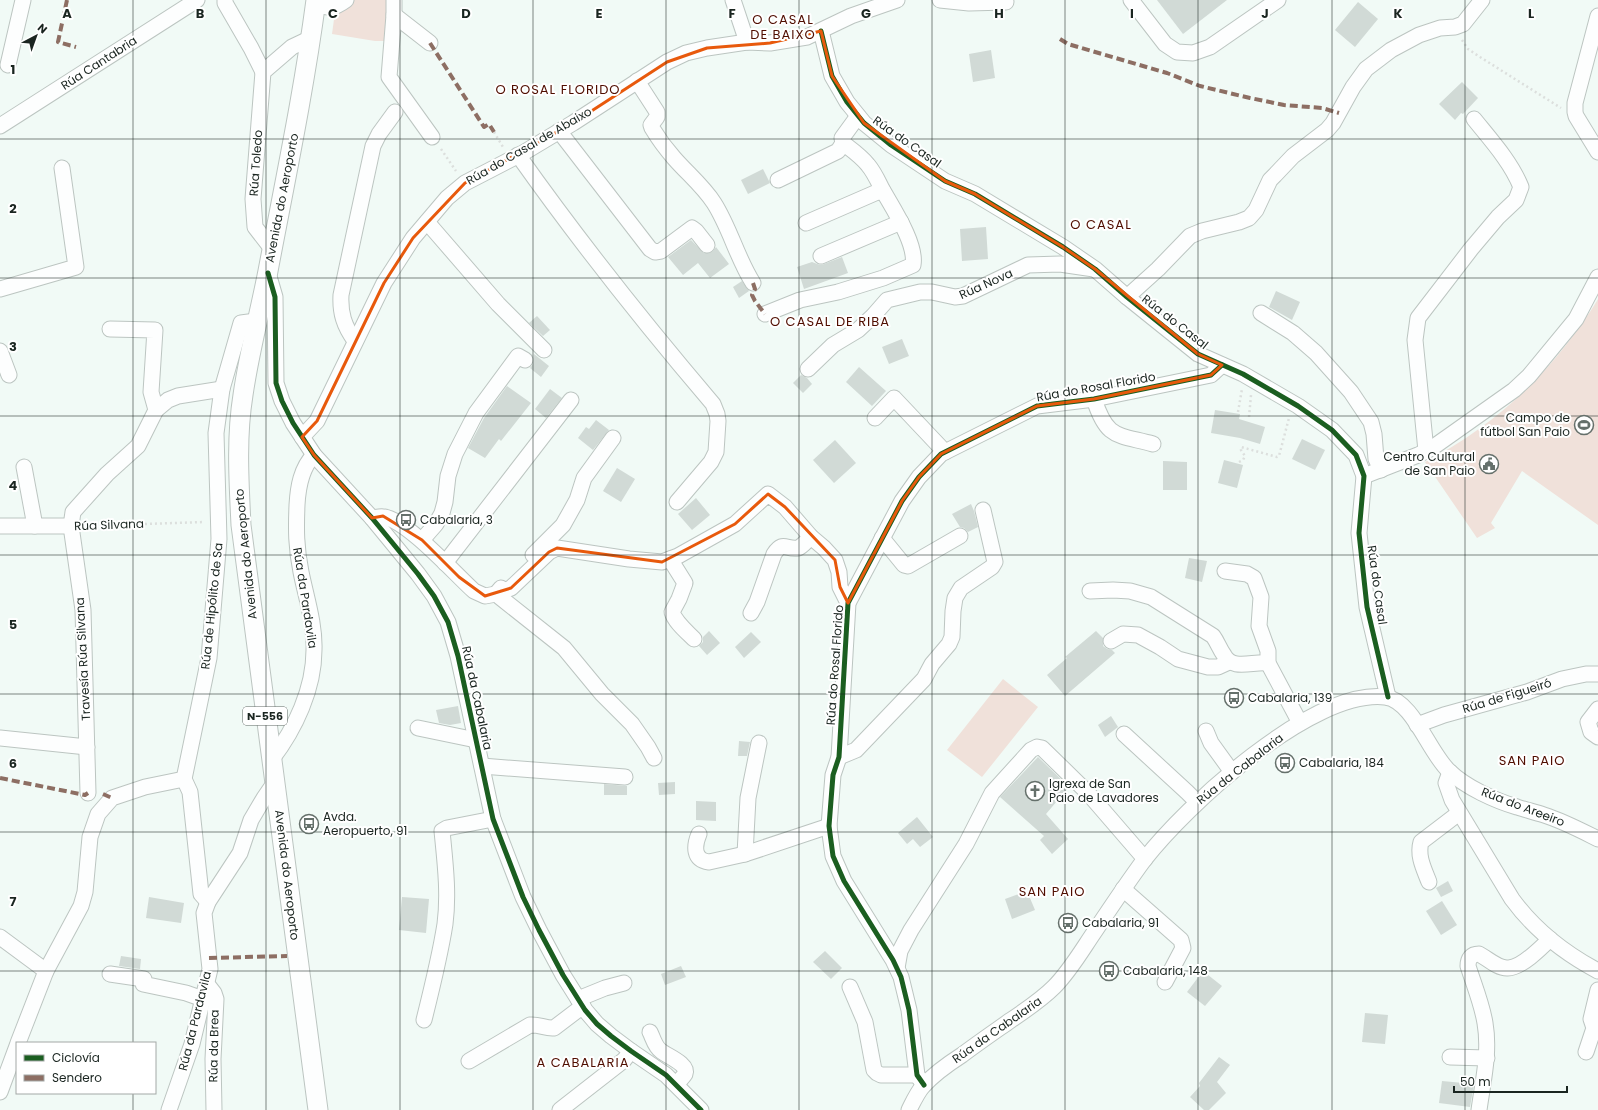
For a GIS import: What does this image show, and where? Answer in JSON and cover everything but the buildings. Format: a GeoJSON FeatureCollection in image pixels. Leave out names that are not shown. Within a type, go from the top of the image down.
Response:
{"type":"FeatureCollection","features":[{"type":"Feature","properties":{"kind":"main road","name":"Avenida do Aeroporto"},"geometry":{"type":"LineString","coordinates":[[316,2],[311,38],[268,273],[256,321],[242,396],[239,494],[241,525],[264,712],[272,759],[318,1110]]}},
{"type":"Feature","properties":{"kind":"street"},"geometry":{"type":"LineString","coordinates":[[8,65],[23,0]]}},
{"type":"Feature","properties":{"kind":"street","name":"Rúa Cantabria"},"geometry":{"type":"LineString","coordinates":[[0,126],[197,0]]}},
{"type":"Feature","properties":{"kind":"street"},"geometry":{"type":"LineString","coordinates":[[225,0],[225,4],[251,48],[263,72],[292,47],[311,38]]}},
{"type":"Feature","properties":{"kind":"street"},"geometry":{"type":"LineString","coordinates":[[316,2],[331,8],[346,0]]}},
{"type":"Feature","properties":{"kind":"street"},"geometry":{"type":"LineString","coordinates":[[733,0],[747,42]]}},
{"type":"Feature","properties":{"kind":"street","name":"Rúa do Casal de Abaixo"},"geometry":{"type":"LineString","coordinates":[[302,436],[317,421],[384,283],[413,238],[447,198],[465,183],[518,156],[667,62],[686,53],[747,42],[770,43],[807,36],[821,31],[851,16],[897,0]]}},
{"type":"Feature","properties":{"kind":"street"},"geometry":{"type":"LineString","coordinates":[[940,0],[969,3],[1006,2]]}},
{"type":"Feature","properties":{"kind":"street"},"geometry":{"type":"LineString","coordinates":[[1131,0],[1165,44],[1177,52],[1193,53],[1210,47],[1278,0]]}},
{"type":"Feature","properties":{"kind":"street"},"geometry":{"type":"LineString","coordinates":[[1127,297],[1158,269],[1190,236],[1202,231],[1249,218],[1256,210],[1270,180],[1293,156],[1334,123],[1353,87],[1366,69],[1391,50],[1419,35],[1440,28],[1455,27],[1463,24],[1482,0]]}},
{"type":"Feature","properties":{"kind":"street"},"geometry":{"type":"LineString","coordinates":[[394,7],[430,43]]}},
{"type":"Feature","properties":{"kind":"street"},"geometry":{"type":"LineString","coordinates":[[394,7],[389,77],[432,137]]}},
{"type":"Feature","properties":{"kind":"street"},"geometry":{"type":"LineString","coordinates":[[1598,16],[1575,103],[1575,112],[1598,152]]}},
{"type":"Feature","properties":{"kind":"street","name":"Rúa do Casal"},"geometry":{"type":"LineString","coordinates":[[821,31],[832,76],[847,102],[864,123],[891,145],[945,181],[975,194],[1062,247],[1095,269],[1127,297],[1198,354],[1243,374],[1298,406],[1332,430],[1356,455],[1364,476],[1359,533],[1367,607],[1388,697]]}},
{"type":"Feature","properties":{"kind":"street","name":"Rúa Toledo"},"geometry":{"type":"LineString","coordinates":[[263,72],[252,199],[255,227],[272,249]]}},
{"type":"Feature","properties":{"kind":"street"},"geometry":{"type":"LineString","coordinates":[[637,81],[656,112],[657,117],[651,125],[652,128],[673,157],[691,175],[714,203],[726,223],[746,272],[753,283]]}},
{"type":"Feature","properties":{"kind":"street"},"geometry":{"type":"LineString","coordinates":[[355,341],[348,331],[340,309],[341,294],[373,146],[379,134],[395,112]]}},
{"type":"Feature","properties":{"kind":"street"},"geometry":{"type":"LineString","coordinates":[[778,180],[838,151],[843,143],[842,138],[858,116]]}},
{"type":"Feature","properties":{"kind":"street"},"geometry":{"type":"LineString","coordinates":[[1426,451],[1415,340],[1418,318],[1471,248],[1498,217],[1516,200],[1521,187],[1517,178],[1496,146],[1474,119]]}},
{"type":"Feature","properties":{"kind":"street"},"geometry":{"type":"LineString","coordinates":[[559,131],[650,249],[655,252],[661,251],[692,228],[707,245]]}},
{"type":"Feature","properties":{"kind":"street"},"geometry":{"type":"LineString","coordinates":[[766,314],[800,300],[838,292],[883,278],[910,268],[913,265],[914,260],[901,222],[869,166],[858,154],[843,143]]}},
{"type":"Feature","properties":{"kind":"street"},"geometry":{"type":"LineString","coordinates":[[518,156],[623,295],[712,404],[717,414],[716,452],[711,462],[677,502]]}},
{"type":"Feature","properties":{"kind":"street"},"geometry":{"type":"LineString","coordinates":[[0,289],[76,267],[62,168]]}},
{"type":"Feature","properties":{"kind":"street"},"geometry":{"type":"LineString","coordinates":[[806,223],[875,193],[883,191]]}},
{"type":"Feature","properties":{"kind":"street"},"geometry":{"type":"LineString","coordinates":[[427,222],[498,304],[544,350]]}},
{"type":"Feature","properties":{"kind":"street"},"geometry":{"type":"LineString","coordinates":[[821,256],[901,222]]}},
{"type":"Feature","properties":{"kind":"street","name":"Rúa Nova"},"geometry":{"type":"LineString","coordinates":[[808,369],[833,345],[858,330],[873,316],[882,304],[894,298],[920,292],[932,292],[955,297],[963,296],[1028,265],[1060,264],[1095,269]]}},
{"type":"Feature","properties":{"kind":"street","name":"Rúa da Cabalaria"},"geometry":{"type":"LineString","coordinates":[[268,273],[275,297],[276,382],[282,401],[314,455],[372,518],[418,574],[434,596],[448,622],[458,656],[493,819],[523,897],[563,975],[580,1002],[597,1024],[677,1084],[701,1110]]}},
{"type":"Feature","properties":{"kind":"street"},"geometry":{"type":"LineString","coordinates":[[1364,476],[1426,451],[1514,390],[1529,376],[1576,319],[1598,277]]}},
{"type":"Feature","properties":{"kind":"street"},"geometry":{"type":"LineString","coordinates":[[1261,313],[1299,338],[1316,353],[1351,392],[1371,422],[1374,434],[1376,459],[1381,470]]}},
{"type":"Feature","properties":{"kind":"street","name":"Rúa de Hipólito de Sa"},"geometry":{"type":"LineString","coordinates":[[184,779],[209,658],[219,539],[216,433],[222,389],[241,323],[256,321]]}},
{"type":"Feature","properties":{"kind":"street"},"geometry":{"type":"LineString","coordinates":[[110,329],[155,330],[151,392],[156,410]]}},
{"type":"Feature","properties":{"kind":"street"},"geometry":{"type":"LineString","coordinates":[[0,351],[9,375]]}},
{"type":"Feature","properties":{"kind":"street"},"geometry":{"type":"LineString","coordinates":[[422,540],[436,524],[442,513],[445,502],[448,476],[455,454],[476,413],[518,356],[525,360]]}},
{"type":"Feature","properties":{"kind":"street","name":"Rúa do Rosal Florido"},"geometry":{"type":"LineString","coordinates":[[921,1080],[909,1010],[901,977],[844,881],[833,856],[829,826],[833,775],[839,757],[848,604],[902,501],[919,477],[941,454],[1037,406],[1094,399],[1211,375],[1222,365]]}},
{"type":"Feature","properties":{"kind":"street"},"geometry":{"type":"LineString","coordinates":[[71,526],[73,512],[107,474],[138,446],[156,410],[168,400],[178,396],[222,389]]}},
{"type":"Feature","properties":{"kind":"street"},"geometry":{"type":"LineString","coordinates":[[876,418],[894,398],[945,452]]}},
{"type":"Feature","properties":{"kind":"street"},"geometry":{"type":"LineString","coordinates":[[1094,399],[1100,416],[1106,426],[1113,433],[1153,444]]}},
{"type":"Feature","properties":{"kind":"street"},"geometry":{"type":"LineString","coordinates":[[445,563],[571,400]]}},
{"type":"Feature","properties":{"kind":"street"},"geometry":{"type":"LineString","coordinates":[[496,594],[562,525],[577,500],[584,478],[613,438]]}},
{"type":"Feature","properties":{"kind":"street","name":"Rúa da Pardavila"},"geometry":{"type":"LineString","coordinates":[[272,759],[291,732],[304,700],[312,674],[314,650],[310,616],[300,570],[295,535],[298,485],[308,461],[314,455]]}},
{"type":"Feature","properties":{"kind":"street"},"geometry":{"type":"LineString","coordinates":[[24,467],[35,526]]}},
{"type":"Feature","properties":{"kind":"street"},"geometry":{"type":"LineString","coordinates":[[372,518],[383,516],[389,518],[422,540],[474,591],[485,596],[496,594],[511,588],[548,552],[557,548],[662,562],[678,556],[735,524],[768,494],[785,507],[811,537],[835,560],[839,572],[840,587],[848,604]]}},
{"type":"Feature","properties":{"kind":"street"},"geometry":{"type":"LineString","coordinates":[[839,757],[856,750],[924,679],[932,664],[949,644],[952,637],[955,598],[960,588],[992,567],[995,562],[984,510]]}},
{"type":"Feature","properties":{"kind":"street","name":"Rúa Silvana"},"geometry":{"type":"LineString","coordinates":[[0,526],[71,526]]}},
{"type":"Feature","properties":{"kind":"street","name":"Travesía Rúa Silvana"},"geometry":{"type":"LineString","coordinates":[[71,526],[83,610],[88,793]]}},
{"type":"Feature","properties":{"kind":"street"},"geometry":{"type":"LineString","coordinates":[[882,538],[904,565],[908,566],[960,536]]}},
{"type":"Feature","properties":{"kind":"street"},"geometry":{"type":"LineString","coordinates":[[751,613],[757,602],[777,549],[786,546],[796,548],[801,546],[811,537]]}},
{"type":"Feature","properties":{"kind":"street"},"geometry":{"type":"LineString","coordinates":[[670,559],[685,583],[672,612],[694,639]]}},
{"type":"Feature","properties":{"kind":"street"},"geometry":{"type":"LineString","coordinates":[[1225,571],[1247,574],[1254,578],[1261,597],[1259,626],[1268,651],[1268,663],[1300,723]]}},
{"type":"Feature","properties":{"kind":"street"},"geometry":{"type":"LineString","coordinates":[[1090,591],[1130,591],[1151,597],[1212,636],[1220,644],[1224,655],[1229,662],[1237,665],[1259,662],[1268,663]]}},
{"type":"Feature","properties":{"kind":"street"},"geometry":{"type":"LineString","coordinates":[[496,594],[564,648],[602,694],[632,724],[654,758]]}},
{"type":"Feature","properties":{"kind":"street"},"geometry":{"type":"LineString","coordinates":[[1111,642],[1123,634],[1138,635],[1178,659],[1208,667],[1218,667],[1229,662]]}},
{"type":"Feature","properties":{"kind":"street","name":"Rúa de Figueiró"},"geometry":{"type":"LineString","coordinates":[[1417,725],[1444,715],[1527,692],[1562,679],[1586,674],[1598,674]]}},
{"type":"Feature","properties":{"kind":"street","name":"Rúa da Cabalaria"},"geometry":{"type":"LineString","coordinates":[[909,1110],[921,1080],[944,1067],[1034,1005],[1055,986],[1080,954],[1123,889],[1145,859],[1172,827],[1197,802],[1232,772],[1300,723],[1344,703],[1376,696],[1388,697]]}},
{"type":"Feature","properties":{"kind":"street"},"geometry":{"type":"LineString","coordinates":[[1388,697],[1398,702],[1409,713],[1417,725]]}},
{"type":"Feature","properties":{"kind":"street"},"geometry":{"type":"LineString","coordinates":[[1598,709],[1588,722],[1591,732],[1598,737]]}},
{"type":"Feature","properties":{"kind":"street","name":"Rúa do Areeiro"},"geometry":{"type":"LineString","coordinates":[[1417,725],[1437,758],[1450,772],[1478,791],[1514,807],[1550,817],[1598,839]]}},
{"type":"Feature","properties":{"kind":"street"},"geometry":{"type":"LineString","coordinates":[[418,728],[476,740]]}},
{"type":"Feature","properties":{"kind":"street"},"geometry":{"type":"LineString","coordinates":[[1206,731],[1211,743],[1232,772]]}},
{"type":"Feature","properties":{"kind":"street"},"geometry":{"type":"LineString","coordinates":[[1124,734],[1197,802]]}},
{"type":"Feature","properties":{"kind":"street"},"geometry":{"type":"LineString","coordinates":[[0,738],[87,747]]}},
{"type":"Feature","properties":{"kind":"street"},"geometry":{"type":"LineString","coordinates":[[745,854],[748,798],[759,743]]}},
{"type":"Feature","properties":{"kind":"street"},"geometry":{"type":"LineString","coordinates":[[897,968],[900,951],[911,930],[966,844],[992,793],[1031,750],[1037,747],[1042,748],[1088,793],[1145,859]]}},
{"type":"Feature","properties":{"kind":"street"},"geometry":{"type":"LineString","coordinates":[[482,766],[625,777]]}},
{"type":"Feature","properties":{"kind":"street"},"geometry":{"type":"LineString","coordinates":[[1450,772],[1446,784],[1452,800],[1522,913],[1550,940],[1598,971]]}},
{"type":"Feature","properties":{"kind":"street"},"geometry":{"type":"LineString","coordinates":[[18,1042],[46,971],[81,906],[85,892],[90,837],[98,814],[112,798],[145,787],[184,779],[190,792],[201,894],[208,902]]}},
{"type":"Feature","properties":{"kind":"street","name":"Rúa da Pardavila"},"geometry":{"type":"LineString","coordinates":[[169,1110],[192,1044],[210,970],[204,913],[208,902],[240,854],[251,820],[275,782]]}},
{"type":"Feature","properties":{"kind":"street"},"geometry":{"type":"LineString","coordinates":[[1429,882],[1420,858],[1419,850],[1422,842],[1459,812]]}},
{"type":"Feature","properties":{"kind":"street"},"geometry":{"type":"LineString","coordinates":[[424,1020],[445,923],[446,884],[443,829],[493,819]]}},
{"type":"Feature","properties":{"kind":"street"},"geometry":{"type":"LineString","coordinates":[[700,834],[695,850],[697,856],[704,861],[709,862],[745,854],[829,826]]}},
{"type":"Feature","properties":{"kind":"street"},"geometry":{"type":"LineString","coordinates":[[1123,889],[1181,940],[1183,948],[1165,982]]}},
{"type":"Feature","properties":{"kind":"street"},"geometry":{"type":"LineString","coordinates":[[0,937],[46,971]]}},
{"type":"Feature","properties":{"kind":"street"},"geometry":{"type":"LineString","coordinates":[[1479,1110],[1487,1058],[1485,1022],[1468,966],[1469,958],[1473,955],[1479,954],[1499,966],[1511,968],[1534,956],[1550,940]]}},
{"type":"Feature","properties":{"kind":"street"},"geometry":{"type":"LineString","coordinates":[[110,974],[144,979],[143,984],[186,993],[203,999]]}},
{"type":"Feature","properties":{"kind":"street"},"geometry":{"type":"LineString","coordinates":[[469,1061],[530,1025],[535,1024],[554,1028],[580,1002],[605,988],[624,983]]}},
{"type":"Feature","properties":{"kind":"street","name":"Rúa da Brea"},"geometry":{"type":"LineString","coordinates":[[207,984],[214,993],[216,1000],[213,1059],[214,1110]]}},
{"type":"Feature","properties":{"kind":"street"},"geometry":{"type":"LineString","coordinates":[[850,987],[865,1022],[874,1070],[881,1075],[921,1080]]}},
{"type":"Feature","properties":{"kind":"street"},"geometry":{"type":"LineString","coordinates":[[1586,1052],[1594,1028],[1591,1019],[1598,990]]}},
{"type":"Feature","properties":{"kind":"street"},"geometry":{"type":"LineString","coordinates":[[650,1032],[656,1046],[660,1051],[682,1064],[685,1074],[677,1084]]}},
{"type":"Feature","properties":{"kind":"street"},"geometry":{"type":"LineString","coordinates":[[560,1110],[624,1060],[631,1051]]}},
{"type":"Feature","properties":{"kind":"street"},"geometry":{"type":"LineString","coordinates":[[0,1092],[10,1053]]}},
{"type":"Feature","properties":{"kind":"street"},"geometry":{"type":"LineString","coordinates":[[1450,1057],[1487,1058]]}},
{"type":"Feature","properties":{"kind":"path"},"geometry":{"type":"LineString","coordinates":[[1455,27],[1462,42],[1468,49],[1537,92],[1556,106],[1568,112],[1575,112]]}},
{"type":"Feature","properties":{"kind":"path"},"geometry":{"type":"LineString","coordinates":[[432,137],[465,183]]}},
{"type":"Feature","properties":{"kind":"path"},"geometry":{"type":"LineString","coordinates":[[1238,412],[1242,383]]}},
{"type":"Feature","properties":{"kind":"path"},"geometry":{"type":"LineString","coordinates":[[1249,416],[1251,394]]}},
{"type":"Feature","properties":{"kind":"path"},"geometry":{"type":"LineString","coordinates":[[1239,462],[1243,460],[1245,456],[1241,450],[1242,447],[1277,457],[1279,456],[1290,416]]}},
{"type":"Feature","properties":{"kind":"highlighted area"},"geometry":{"type":"Polygon","coordinates":[[[821,31],[832,76],[864,123],[945,181],[975,194],[1063,247],[1095,269],[1198,354],[1222,365],[1211,375],[1094,399],[1037,406],[941,454],[919,477],[902,501],[848,603],[840,587],[835,560],[785,507],[768,494],[735,524],[662,562],[557,548],[549,552],[511,588],[485,596],[459,577],[422,540],[383,516],[372,518],[314,455],[302,437],[317,421],[384,283],[413,238],[465,183],[573,123],[667,62],[707,48],[770,43],[821,31]]]}},
{"type":"Feature","properties":{"kind":"shaded area"},"geometry":{"type":"Polygon","coordinates":[[[354,0],[387,0],[387,41],[375,41],[332,34],[335,12],[354,0]]]}},
{"type":"Feature","properties":{"kind":"shaded area"},"geometry":{"type":"Polygon","coordinates":[[[1598,299],[1598,525],[1522,471],[1491,523],[1495,528],[1477,538],[1425,462],[1470,435],[1512,403],[1549,366],[1566,345],[1598,299]]]}},
{"type":"Feature","properties":{"kind":"shaded area"},"geometry":{"type":"Polygon","coordinates":[[[1003,679],[1038,707],[982,777],[947,750],[1003,679]]]}},
{"type":"Feature","properties":{"kind":"marked path"},"geometry":{"type":"LineString","coordinates":[[67,0],[58,42],[76,47]]}},
{"type":"Feature","properties":{"kind":"marked path"},"geometry":{"type":"LineString","coordinates":[[1060,39],[1068,44],[1167,73],[1200,86],[1284,105],[1322,108],[1339,113]]}},
{"type":"Feature","properties":{"kind":"marked path"},"geometry":{"type":"LineString","coordinates":[[430,43],[484,127],[489,124],[494,132]]}},
{"type":"Feature","properties":{"kind":"marked path"},"geometry":{"type":"LineString","coordinates":[[753,283],[755,289],[752,295],[765,314]]}},
{"type":"Feature","properties":{"kind":"marked path"},"geometry":{"type":"LineString","coordinates":[[0,778],[85,795],[88,793]]}},
{"type":"Feature","properties":{"kind":"marked path"},"geometry":{"type":"LineString","coordinates":[[103,794],[112,798]]}},
{"type":"Feature","properties":{"kind":"marked path"},"geometry":{"type":"LineString","coordinates":[[209,958],[287,956]]}},
{"type":"Feature","properties":{"kind":"cycle path"},"geometry":{"type":"LineString","coordinates":[[821,31],[832,76],[847,102],[864,123],[891,145],[945,181],[975,194],[1063,247],[1095,269],[1127,297],[1198,354],[1243,374],[1298,406],[1332,430],[1356,455],[1364,476],[1359,533],[1367,607],[1388,697]]}},
{"type":"Feature","properties":{"kind":"cycle path"},"geometry":{"type":"LineString","coordinates":[[268,273],[275,297],[276,383],[282,401],[293,423],[314,455],[372,518],[418,574],[434,596],[448,622],[458,656],[493,819],[523,897],[539,930],[563,975],[585,1010],[597,1024],[631,1051],[666,1075],[701,1110]]}},
{"type":"Feature","properties":{"kind":"cycle path"},"geometry":{"type":"LineString","coordinates":[[924,1085],[917,1075],[909,1010],[901,977],[893,960],[844,881],[833,856],[829,826],[833,775],[839,757],[848,603],[902,501],[919,477],[941,454],[1037,406],[1094,399],[1211,375],[1222,365]]}},
{"type":"Feature","properties":{"kind":"place","name":"Campo de fútbol San Paio"},"geometry":{"type":"Point","coordinates":[1584,425]}},
{"type":"Feature","properties":{"kind":"place","name":"Centro Cultural de San Paio"},"geometry":{"type":"Point","coordinates":[1489,464]}},
{"type":"Feature","properties":{"kind":"place","name":"Cabalaria, 3"},"geometry":{"type":"Point","coordinates":[406,520]}},
{"type":"Feature","properties":{"kind":"place","name":"Cabalaria, 139"},"geometry":{"type":"Point","coordinates":[1234,698]}},
{"type":"Feature","properties":{"kind":"place","name":"Cabalaria, 184"},"geometry":{"type":"Point","coordinates":[1285,763]}},
{"type":"Feature","properties":{"kind":"place","name":"Igrexa de San Paio de Lavadores"},"geometry":{"type":"Point","coordinates":[1035,791]}},
{"type":"Feature","properties":{"kind":"place","name":"Avda. Aeropuerto, 91"},"geometry":{"type":"Point","coordinates":[309,824]}},
{"type":"Feature","properties":{"kind":"place","name":"Cabalaria, 91"},"geometry":{"type":"Point","coordinates":[1068,923]}},
{"type":"Feature","properties":{"kind":"place","name":"Cabalaria, 148"},"geometry":{"type":"Point","coordinates":[1109,971]}},
{"type":"Feature","properties":{"kind":"district","name":"O CASAL DE BAIXO"},"geometry":{"type":"Point","coordinates":[783,26]}},
{"type":"Feature","properties":{"kind":"district","name":"O ROSAL FLORIDO"},"geometry":{"type":"Point","coordinates":[558,89]}},
{"type":"Feature","properties":{"kind":"district","name":"O CASAL"},"geometry":{"type":"Point","coordinates":[1101,224]}},
{"type":"Feature","properties":{"kind":"district","name":"O CASAL DE RIBA"},"geometry":{"type":"Point","coordinates":[830,321]}},
{"type":"Feature","properties":{"kind":"district","name":"SAN PAIO"},"geometry":{"type":"Point","coordinates":[1532,760]}},
{"type":"Feature","properties":{"kind":"district","name":"SAN PAIO"},"geometry":{"type":"Point","coordinates":[1052,891]}},
{"type":"Feature","properties":{"kind":"district","name":"A CABALARIA"},"geometry":{"type":"Point","coordinates":[583,1062]}}]}
